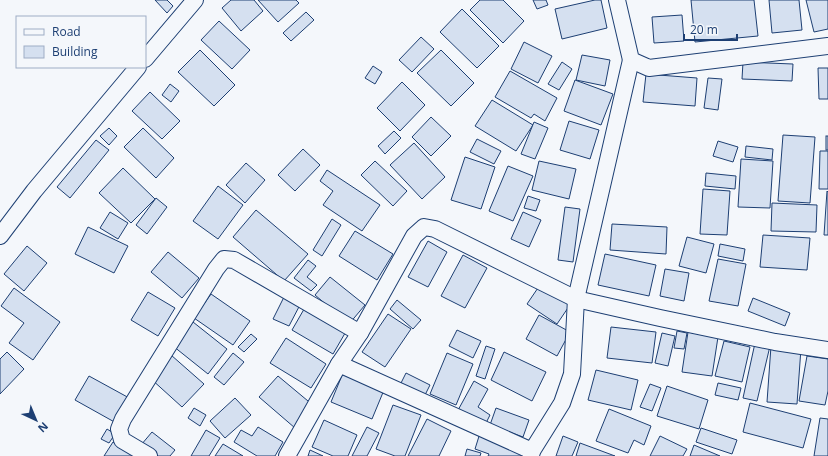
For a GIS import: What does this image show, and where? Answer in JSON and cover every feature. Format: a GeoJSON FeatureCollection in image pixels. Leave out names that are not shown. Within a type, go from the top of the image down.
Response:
{"type":"FeatureCollection","features":[{"type":"Feature","properties":{"kind":"street"},"geometry":{"type":"LineString","coordinates":[[146,58],[195,0]]}},
{"type":"Feature","properties":{"kind":"street"},"geometry":{"type":"LineString","coordinates":[[339,364],[532,453],[562,403],[572,374],[576,299],[631,60],[616,0]]}},
{"type":"Feature","properties":{"kind":"street"},"geometry":{"type":"LineString","coordinates":[[631,60],[641,66],[649,68],[828,46]]}},
{"type":"Feature","properties":{"kind":"street"},"geometry":{"type":"LineString","coordinates":[[0,236],[34,191],[137,68]]}},
{"type":"Feature","properties":{"kind":"street"},"geometry":{"type":"LineString","coordinates":[[288,456],[339,364],[360,333],[414,236],[424,227],[435,229],[576,299],[775,342],[828,350]]}},
{"type":"Feature","properties":{"kind":"street"},"geometry":{"type":"LineString","coordinates":[[149,456],[122,440],[119,429],[123,419],[212,275],[224,259],[234,260],[360,333]]}},
{"type":"Feature","properties":{"kind":"building"},"geometry":{"type":"Polygon","coordinates":[[[155,0],[167,0],[173,6],[167,13],[155,0]]]}},
{"type":"Feature","properties":{"kind":"building"},"geometry":{"type":"Polygon","coordinates":[[[231,0],[254,0],[263,11],[241,31],[222,8],[231,0]]]}},
{"type":"Feature","properties":{"kind":"building"},"geometry":{"type":"Polygon","coordinates":[[[258,0],[296,0],[299,3],[278,22],[258,0]]]}},
{"type":"Feature","properties":{"kind":"building"},"geometry":{"type":"Polygon","coordinates":[[[480,0],[503,0],[524,21],[503,43],[470,10],[480,0]]]}},
{"type":"Feature","properties":{"kind":"building"},"geometry":{"type":"Polygon","coordinates":[[[533,0],[546,0],[548,5],[537,9],[533,0]]]}},
{"type":"Feature","properties":{"kind":"building"},"geometry":{"type":"Polygon","coordinates":[[[601,0],[607,28],[562,39],[555,9],[601,0]]]}},
{"type":"Feature","properties":{"kind":"building"},"geometry":{"type":"Polygon","coordinates":[[[691,0],[754,0],[758,36],[695,42],[691,0]]]}},
{"type":"Feature","properties":{"kind":"building"},"geometry":{"type":"Polygon","coordinates":[[[769,0],[799,0],[802,30],[772,33],[769,0]]]}},
{"type":"Feature","properties":{"kind":"building"},"geometry":{"type":"Polygon","coordinates":[[[806,0],[828,0],[828,29],[814,32],[806,0]]]}},
{"type":"Feature","properties":{"kind":"building"},"geometry":{"type":"Polygon","coordinates":[[[462,9],[499,46],[477,68],[440,32],[462,9]]]}},
{"type":"Feature","properties":{"kind":"building"},"geometry":{"type":"Polygon","coordinates":[[[306,12],[314,20],[291,41],[283,33],[306,12]]]}},
{"type":"Feature","properties":{"kind":"building"},"geometry":{"type":"Polygon","coordinates":[[[682,15],[684,41],[654,43],[652,17],[682,15]]]}},
{"type":"Feature","properties":{"kind":"building"},"geometry":{"type":"Polygon","coordinates":[[[219,21],[250,50],[232,69],[201,40],[219,21]]]}},
{"type":"Feature","properties":{"kind":"building"},"geometry":{"type":"Polygon","coordinates":[[[421,37],[434,49],[412,72],[399,60],[421,37]]]}},
{"type":"Feature","properties":{"kind":"building"},"geometry":{"type":"Polygon","coordinates":[[[524,42],[552,56],[538,83],[511,69],[524,42]]]}},
{"type":"Feature","properties":{"kind":"building"},"geometry":{"type":"Polygon","coordinates":[[[200,50],[235,85],[214,106],[178,72],[200,50]]]}},
{"type":"Feature","properties":{"kind":"building"},"geometry":{"type":"Polygon","coordinates":[[[441,50],[474,83],[451,106],[417,73],[441,50]]]}},
{"type":"Feature","properties":{"kind":"building"},"geometry":{"type":"Polygon","coordinates":[[[582,55],[610,60],[605,86],[576,80],[582,55]]]}},
{"type":"Feature","properties":{"kind":"building"},"geometry":{"type":"Polygon","coordinates":[[[562,62],[572,69],[559,90],[548,84],[562,62]]]}},
{"type":"Feature","properties":{"kind":"building"},"geometry":{"type":"Polygon","coordinates":[[[743,62],[793,64],[792,81],[742,79],[743,62]]]}},
{"type":"Feature","properties":{"kind":"building"},"geometry":{"type":"Polygon","coordinates":[[[373,66],[382,72],[375,84],[365,78],[373,66]]]}},
{"type":"Feature","properties":{"kind":"building"},"geometry":{"type":"Polygon","coordinates":[[[818,68],[828,68],[828,99],[819,99],[818,68]]]}},
{"type":"Feature","properties":{"kind":"building"},"geometry":{"type":"Polygon","coordinates":[[[510,71],[557,98],[545,121],[534,114],[531,118],[495,97],[510,71]]]}},
{"type":"Feature","properties":{"kind":"building"},"geometry":{"type":"Polygon","coordinates":[[[646,74],[697,78],[695,106],[643,102],[646,74]]]}},
{"type":"Feature","properties":{"kind":"building"},"geometry":{"type":"Polygon","coordinates":[[[708,78],[722,79],[718,110],[704,108],[708,78]]]}},
{"type":"Feature","properties":{"kind":"building"},"geometry":{"type":"Polygon","coordinates":[[[575,80],[613,94],[601,125],[564,111],[575,80]]]}},
{"type":"Feature","properties":{"kind":"building"},"geometry":{"type":"Polygon","coordinates":[[[402,82],[425,105],[400,131],[377,108],[402,82]]]}},
{"type":"Feature","properties":{"kind":"building"},"geometry":{"type":"Polygon","coordinates":[[[170,84],[179,91],[171,102],[162,95],[170,84]]]}},
{"type":"Feature","properties":{"kind":"building"},"geometry":{"type":"Polygon","coordinates":[[[150,92],[180,121],[162,139],[132,111],[150,92]]]}},
{"type":"Feature","properties":{"kind":"building"},"geometry":{"type":"Polygon","coordinates":[[[492,100],[533,125],[516,151],[475,126],[492,100]]]}},
{"type":"Feature","properties":{"kind":"building"},"geometry":{"type":"Polygon","coordinates":[[[431,117],[451,136],[431,156],[412,137],[431,117]]]}},
{"type":"Feature","properties":{"kind":"building"},"geometry":{"type":"Polygon","coordinates":[[[569,121],[599,130],[590,159],[560,150],[569,121]]]}},
{"type":"Feature","properties":{"kind":"building"},"geometry":{"type":"Polygon","coordinates":[[[534,122],[548,128],[535,159],[521,154],[534,122]]]}},
{"type":"Feature","properties":{"kind":"building"},"geometry":{"type":"Polygon","coordinates":[[[109,128],[117,136],[109,145],[100,136],[109,128]]]}},
{"type":"Feature","properties":{"kind":"building"},"geometry":{"type":"Polygon","coordinates":[[[143,128],[174,158],[156,178],[124,147],[143,128]]]}},
{"type":"Feature","properties":{"kind":"building"},"geometry":{"type":"Polygon","coordinates":[[[394,131],[401,138],[385,154],[378,146],[394,131]]]}},
{"type":"Feature","properties":{"kind":"building"},"geometry":{"type":"Polygon","coordinates":[[[783,135],[815,137],[810,203],[778,201],[783,135]]]}},
{"type":"Feature","properties":{"kind":"building"},"geometry":{"type":"Polygon","coordinates":[[[826,136],[828,136],[828,150],[826,150],[826,136]]]}},
{"type":"Feature","properties":{"kind":"building"},"geometry":{"type":"Polygon","coordinates":[[[477,139],[501,151],[494,164],[470,152],[477,139]]]}},
{"type":"Feature","properties":{"kind":"building"},"geometry":{"type":"Polygon","coordinates":[[[96,140],[109,150],[70,198],[57,187],[96,140]]]}},
{"type":"Feature","properties":{"kind":"building"},"geometry":{"type":"Polygon","coordinates":[[[718,141],[738,147],[733,162],[713,156],[718,141]]]}},
{"type":"Feature","properties":{"kind":"building"},"geometry":{"type":"Polygon","coordinates":[[[414,143],[445,177],[422,199],[390,165],[414,143]]]}},
{"type":"Feature","properties":{"kind":"building"},"geometry":{"type":"Polygon","coordinates":[[[746,146],[773,149],[772,160],[745,157],[746,146]]]}},
{"type":"Feature","properties":{"kind":"building"},"geometry":{"type":"Polygon","coordinates":[[[303,149],[320,165],[295,191],[278,175],[303,149]]]}},
{"type":"Feature","properties":{"kind":"building"},"geometry":{"type":"Polygon","coordinates":[[[820,151],[828,151],[828,189],[819,189],[820,151]]]}},
{"type":"Feature","properties":{"kind":"building"},"geometry":{"type":"Polygon","coordinates":[[[465,157],[495,167],[481,209],[451,200],[465,157]]]}},
{"type":"Feature","properties":{"kind":"building"},"geometry":{"type":"Polygon","coordinates":[[[741,159],[773,161],[770,208],[738,207],[741,159]]]}},
{"type":"Feature","properties":{"kind":"building"},"geometry":{"type":"Polygon","coordinates":[[[375,161],[407,191],[393,206],[361,175],[375,161]]]}},
{"type":"Feature","properties":{"kind":"building"},"geometry":{"type":"Polygon","coordinates":[[[539,161],[576,169],[569,199],[532,190],[539,161]]]}},
{"type":"Feature","properties":{"kind":"building"},"geometry":{"type":"Polygon","coordinates":[[[246,163],[265,180],[245,203],[226,185],[246,163]]]}},
{"type":"Feature","properties":{"kind":"building"},"geometry":{"type":"Polygon","coordinates":[[[508,166],[533,176],[513,221],[489,211],[508,166]]]}},
{"type":"Feature","properties":{"kind":"building"},"geometry":{"type":"Polygon","coordinates":[[[123,168],[155,199],[131,223],[99,193],[123,168]]]}},
{"type":"Feature","properties":{"kind":"building"},"geometry":{"type":"Polygon","coordinates":[[[327,170],[380,205],[362,231],[323,205],[333,191],[320,181],[327,170]]]}},
{"type":"Feature","properties":{"kind":"building"},"geometry":{"type":"Polygon","coordinates":[[[706,173],[736,176],[735,189],[705,186],[706,173]]]}},
{"type":"Feature","properties":{"kind":"building"},"geometry":{"type":"Polygon","coordinates":[[[218,186],[243,205],[218,239],[193,221],[218,186]]]}},
{"type":"Feature","properties":{"kind":"building"},"geometry":{"type":"Polygon","coordinates":[[[703,189],[730,191],[727,235],[700,234],[703,189]]]}},
{"type":"Feature","properties":{"kind":"building"},"geometry":{"type":"Polygon","coordinates":[[[827,191],[828,235],[824,235],[827,191]]]}},
{"type":"Feature","properties":{"kind":"building"},"geometry":{"type":"Polygon","coordinates":[[[528,196],[540,200],[536,211],[524,208],[528,196]]]}},
{"type":"Feature","properties":{"kind":"building"},"geometry":{"type":"Polygon","coordinates":[[[156,198],[167,207],[147,234],[136,225],[156,198]]]}},
{"type":"Feature","properties":{"kind":"building"},"geometry":{"type":"Polygon","coordinates":[[[772,203],[817,205],[816,232],[771,231],[772,203]]]}},
{"type":"Feature","properties":{"kind":"building"},"geometry":{"type":"Polygon","coordinates":[[[565,207],[580,209],[573,262],[558,260],[565,207]]]}},
{"type":"Feature","properties":{"kind":"building"},"geometry":{"type":"Polygon","coordinates":[[[256,210],[308,254],[284,281],[233,237],[256,210]]]}},
{"type":"Feature","properties":{"kind":"building"},"geometry":{"type":"Polygon","coordinates":[[[110,212],[128,223],[118,239],[100,228],[110,212]]]}},
{"type":"Feature","properties":{"kind":"building"},"geometry":{"type":"Polygon","coordinates":[[[523,212],[541,220],[529,247],[511,239],[523,212]]]}},
{"type":"Feature","properties":{"kind":"building"},"geometry":{"type":"Polygon","coordinates":[[[332,219],[341,225],[322,256],[313,250],[332,219]]]}},
{"type":"Feature","properties":{"kind":"building"},"geometry":{"type":"Polygon","coordinates":[[[612,224],[667,227],[666,254],[610,250],[612,224]]]}},
{"type":"Feature","properties":{"kind":"building"},"geometry":{"type":"Polygon","coordinates":[[[88,227],[128,246],[114,273],[75,254],[88,227]]]}},
{"type":"Feature","properties":{"kind":"building"},"geometry":{"type":"Polygon","coordinates":[[[355,231],[393,254],[377,280],[339,256],[355,231]]]}},
{"type":"Feature","properties":{"kind":"building"},"geometry":{"type":"Polygon","coordinates":[[[763,235],[810,238],[807,270],[760,267],[763,235]]]}},
{"type":"Feature","properties":{"kind":"building"},"geometry":{"type":"Polygon","coordinates":[[[687,237],[714,244],[706,273],[679,266],[687,237]]]}},
{"type":"Feature","properties":{"kind":"building"},"geometry":{"type":"Polygon","coordinates":[[[428,241],[447,252],[428,287],[408,277],[428,241]]]}},
{"type":"Feature","properties":{"kind":"building"},"geometry":{"type":"Polygon","coordinates":[[[720,244],[745,249],[743,261],[718,256],[720,244]]]}},
{"type":"Feature","properties":{"kind":"building"},"geometry":{"type":"Polygon","coordinates":[[[27,246],[47,263],[24,291],[4,274],[27,246]]]}},
{"type":"Feature","properties":{"kind":"building"},"geometry":{"type":"Polygon","coordinates":[[[168,252],[199,278],[182,298],[151,272],[168,252]]]}},
{"type":"Feature","properties":{"kind":"building"},"geometry":{"type":"Polygon","coordinates":[[[605,254],[656,265],[649,296],[598,285],[605,254]]]}},
{"type":"Feature","properties":{"kind":"building"},"geometry":{"type":"Polygon","coordinates":[[[463,255],[487,268],[465,308],[441,296],[463,255]]]}},
{"type":"Feature","properties":{"kind":"building"},"geometry":{"type":"Polygon","coordinates":[[[718,259],[746,264],[738,306],[709,301],[718,259]]]}},
{"type":"Feature","properties":{"kind":"building"},"geometry":{"type":"Polygon","coordinates":[[[308,260],[316,266],[307,277],[317,285],[311,291],[294,278],[308,260]]]}},
{"type":"Feature","properties":{"kind":"building"},"geometry":{"type":"Polygon","coordinates":[[[665,269],[689,273],[684,301],[660,296],[665,269]]]}},
{"type":"Feature","properties":{"kind":"building"},"geometry":{"type":"Polygon","coordinates":[[[330,277],[365,305],[349,324],[315,295],[330,277]]]}},
{"type":"Feature","properties":{"kind":"building"},"geometry":{"type":"Polygon","coordinates":[[[542,282],[572,302],[557,324],[527,304],[542,282]]]}},
{"type":"Feature","properties":{"kind":"building"},"geometry":{"type":"Polygon","coordinates":[[[14,288],[60,322],[33,360],[9,343],[24,323],[1,306],[14,288]]]}},
{"type":"Feature","properties":{"kind":"building"},"geometry":{"type":"Polygon","coordinates":[[[148,292],[175,308],[158,336],[131,320],[148,292]]]}},
{"type":"Feature","properties":{"kind":"building"},"geometry":{"type":"Polygon","coordinates":[[[286,293],[302,301],[289,326],[273,319],[286,293]]]}},
{"type":"Feature","properties":{"kind":"building"},"geometry":{"type":"Polygon","coordinates":[[[211,294],[250,321],[233,345],[194,318],[211,294]]]}},
{"type":"Feature","properties":{"kind":"building"},"geometry":{"type":"Polygon","coordinates":[[[753,298],[790,313],[785,326],[748,311],[753,298]]]}},
{"type":"Feature","properties":{"kind":"building"},"geometry":{"type":"Polygon","coordinates":[[[397,300],[421,320],[413,329],[390,309],[397,300]]]}},
{"type":"Feature","properties":{"kind":"building"},"geometry":{"type":"Polygon","coordinates":[[[307,304],[348,328],[333,354],[292,330],[307,304]]]}},
{"type":"Feature","properties":{"kind":"building"},"geometry":{"type":"Polygon","coordinates":[[[388,314],[411,329],[385,367],[362,352],[388,314]]]}},
{"type":"Feature","properties":{"kind":"building"},"geometry":{"type":"Polygon","coordinates":[[[539,315],[570,332],[557,356],[526,339],[539,315]]]}},
{"type":"Feature","properties":{"kind":"building"},"geometry":{"type":"Polygon","coordinates":[[[193,322],[227,349],[208,374],[173,346],[193,322]]]}},
{"type":"Feature","properties":{"kind":"building"},"geometry":{"type":"Polygon","coordinates":[[[611,327],[656,332],[652,363],[607,358],[611,327]]]}},
{"type":"Feature","properties":{"kind":"building"},"geometry":{"type":"Polygon","coordinates":[[[457,330],[481,341],[473,358],[449,346],[457,330]]]}},
{"type":"Feature","properties":{"kind":"building"},"geometry":{"type":"Polygon","coordinates":[[[677,331],[687,333],[684,349],[674,348],[677,331]]]}},
{"type":"Feature","properties":{"kind":"building"},"geometry":{"type":"Polygon","coordinates":[[[688,332],[718,337],[712,376],[682,372],[688,332]]]}},
{"type":"Feature","properties":{"kind":"building"},"geometry":{"type":"Polygon","coordinates":[[[662,333],[675,336],[668,366],[655,363],[662,333]]]}},
{"type":"Feature","properties":{"kind":"building"},"geometry":{"type":"Polygon","coordinates":[[[251,334],[257,339],[244,352],[238,347],[251,334]]]}},
{"type":"Feature","properties":{"kind":"building"},"geometry":{"type":"Polygon","coordinates":[[[286,338],[326,364],[311,388],[270,363],[286,338]]]}},
{"type":"Feature","properties":{"kind":"building"},"geometry":{"type":"Polygon","coordinates":[[[724,341],[750,347],[742,382],[715,376],[724,341]]]}},
{"type":"Feature","properties":{"kind":"building"},"geometry":{"type":"Polygon","coordinates":[[[755,343],[770,346],[757,401],[743,398],[755,343]]]}},
{"type":"Feature","properties":{"kind":"building"},"geometry":{"type":"Polygon","coordinates":[[[486,346],[495,349],[485,379],[476,376],[486,346]]]}},
{"type":"Feature","properties":{"kind":"building"},"geometry":{"type":"Polygon","coordinates":[[[771,346],[801,348],[797,404],[767,402],[771,346]]]}},
{"type":"Feature","properties":{"kind":"building"},"geometry":{"type":"Polygon","coordinates":[[[7,352],[24,369],[0,394],[0,359],[7,352]]]}},
{"type":"Feature","properties":{"kind":"building"},"geometry":{"type":"Polygon","coordinates":[[[504,352],[546,372],[532,401],[491,380],[504,352]]]}},
{"type":"Feature","properties":{"kind":"building"},"geometry":{"type":"Polygon","coordinates":[[[233,353],[244,362],[224,385],[214,377],[233,353]]]}},
{"type":"Feature","properties":{"kind":"building"},"geometry":{"type":"Polygon","coordinates":[[[447,353],[473,364],[456,405],[430,394],[447,353]]]}},
{"type":"Feature","properties":{"kind":"building"},"geometry":{"type":"Polygon","coordinates":[[[171,355],[204,384],[182,407],[150,378],[171,355]]]}},
{"type":"Feature","properties":{"kind":"building"},"geometry":{"type":"Polygon","coordinates":[[[807,356],[828,359],[828,391],[825,405],[799,401],[807,356]]]}},
{"type":"Feature","properties":{"kind":"building"},"geometry":{"type":"Polygon","coordinates":[[[596,370],[638,380],[631,410],[588,400],[596,370]]]}},
{"type":"Feature","properties":{"kind":"building"},"geometry":{"type":"Polygon","coordinates":[[[343,373],[384,390],[372,419],[331,402],[343,373]]]}},
{"type":"Feature","properties":{"kind":"building"},"geometry":{"type":"Polygon","coordinates":[[[406,373],[430,385],[424,397],[400,385],[406,373]]]}},
{"type":"Feature","properties":{"kind":"building"},"geometry":{"type":"Polygon","coordinates":[[[89,376],[131,399],[118,424],[75,400],[89,376]]]}},
{"type":"Feature","properties":{"kind":"building"},"geometry":{"type":"Polygon","coordinates":[[[278,376],[314,406],[295,428],[259,397],[278,376]]]}},
{"type":"Feature","properties":{"kind":"building"},"geometry":{"type":"Polygon","coordinates":[[[474,381],[488,389],[478,407],[490,415],[484,427],[457,412],[474,381]]]}},
{"type":"Feature","properties":{"kind":"building"},"geometry":{"type":"Polygon","coordinates":[[[718,383],[741,388],[738,400],[715,395],[718,383]]]}},
{"type":"Feature","properties":{"kind":"building"},"geometry":{"type":"Polygon","coordinates":[[[650,384],[661,388],[652,411],[640,407],[650,384]]]}},
{"type":"Feature","properties":{"kind":"building"},"geometry":{"type":"Polygon","coordinates":[[[667,386],[708,400],[699,429],[657,416],[667,386]]]}},
{"type":"Feature","properties":{"kind":"building"},"geometry":{"type":"Polygon","coordinates":[[[235,398],[251,415],[225,438],[210,421],[235,398]]]}},
{"type":"Feature","properties":{"kind":"building"},"geometry":{"type":"Polygon","coordinates":[[[750,403],[811,419],[803,448],[743,432],[750,403]]]}},
{"type":"Feature","properties":{"kind":"building"},"geometry":{"type":"Polygon","coordinates":[[[393,405],[421,415],[405,456],[395,456],[376,449],[393,405]]]}},
{"type":"Feature","properties":{"kind":"building"},"geometry":{"type":"Polygon","coordinates":[[[194,408],[206,415],[200,426],[188,418],[194,408]]]}},
{"type":"Feature","properties":{"kind":"building"},"geometry":{"type":"Polygon","coordinates":[[[496,408],[529,420],[523,437],[490,425],[496,408]]]}},
{"type":"Feature","properties":{"kind":"building"},"geometry":{"type":"Polygon","coordinates":[[[609,409],[651,426],[644,445],[634,440],[628,453],[596,441],[609,409]]]}},
{"type":"Feature","properties":{"kind":"building"},"geometry":{"type":"Polygon","coordinates":[[[820,418],[828,419],[828,456],[814,456],[820,418]]]}},
{"type":"Feature","properties":{"kind":"building"},"geometry":{"type":"Polygon","coordinates":[[[427,419],[451,431],[439,456],[408,456],[427,419]]]}},
{"type":"Feature","properties":{"kind":"building"},"geometry":{"type":"Polygon","coordinates":[[[324,420],[357,435],[348,456],[333,456],[312,447],[324,420]]]}},
{"type":"Feature","properties":{"kind":"building"},"geometry":{"type":"Polygon","coordinates":[[[258,427],[283,442],[275,456],[257,456],[234,442],[241,430],[252,436],[258,427]]]}},
{"type":"Feature","properties":{"kind":"building"},"geometry":{"type":"Polygon","coordinates":[[[367,427],[379,433],[367,456],[352,456],[367,427]]]}},
{"type":"Feature","properties":{"kind":"building"},"geometry":{"type":"Polygon","coordinates":[[[701,428],[737,440],[732,454],[696,442],[701,428]]]}},
{"type":"Feature","properties":{"kind":"building"},"geometry":{"type":"Polygon","coordinates":[[[107,429],[115,434],[109,443],[101,439],[107,429]]]}},
{"type":"Feature","properties":{"kind":"building"},"geometry":{"type":"Polygon","coordinates":[[[206,430],[220,438],[209,456],[191,456],[206,430]]]}},
{"type":"Feature","properties":{"kind":"building"},"geometry":{"type":"Polygon","coordinates":[[[152,432],[175,450],[170,456],[155,456],[141,445],[152,432]]]}},
{"type":"Feature","properties":{"kind":"building"},"geometry":{"type":"Polygon","coordinates":[[[480,433],[524,448],[521,456],[488,456],[489,454],[475,449],[480,433]]]}},
{"type":"Feature","properties":{"kind":"building"},"geometry":{"type":"Polygon","coordinates":[[[563,436],[578,442],[572,456],[556,456],[563,436]]]}},
{"type":"Feature","properties":{"kind":"building"},"geometry":{"type":"Polygon","coordinates":[[[660,436],[687,449],[683,456],[650,456],[660,436]]]}},
{"type":"Feature","properties":{"kind":"building"},"geometry":{"type":"Polygon","coordinates":[[[113,442],[136,456],[104,456],[113,442]]]}},
{"type":"Feature","properties":{"kind":"building"},"geometry":{"type":"Polygon","coordinates":[[[580,443],[615,456],[576,456],[580,443]]]}},
{"type":"Feature","properties":{"kind":"building"},"geometry":{"type":"Polygon","coordinates":[[[223,444],[243,456],[215,456],[223,444]]]}},
{"type":"Feature","properties":{"kind":"building"},"geometry":{"type":"Polygon","coordinates":[[[694,445],[720,456],[690,456],[694,445]]]}},
{"type":"Feature","properties":{"kind":"building"},"geometry":{"type":"Polygon","coordinates":[[[467,449],[481,453],[480,456],[465,456],[467,449]]]}},
{"type":"Feature","properties":{"kind":"building"},"geometry":{"type":"Polygon","coordinates":[[[310,450],[323,456],[308,456],[310,450]]]}}]}
